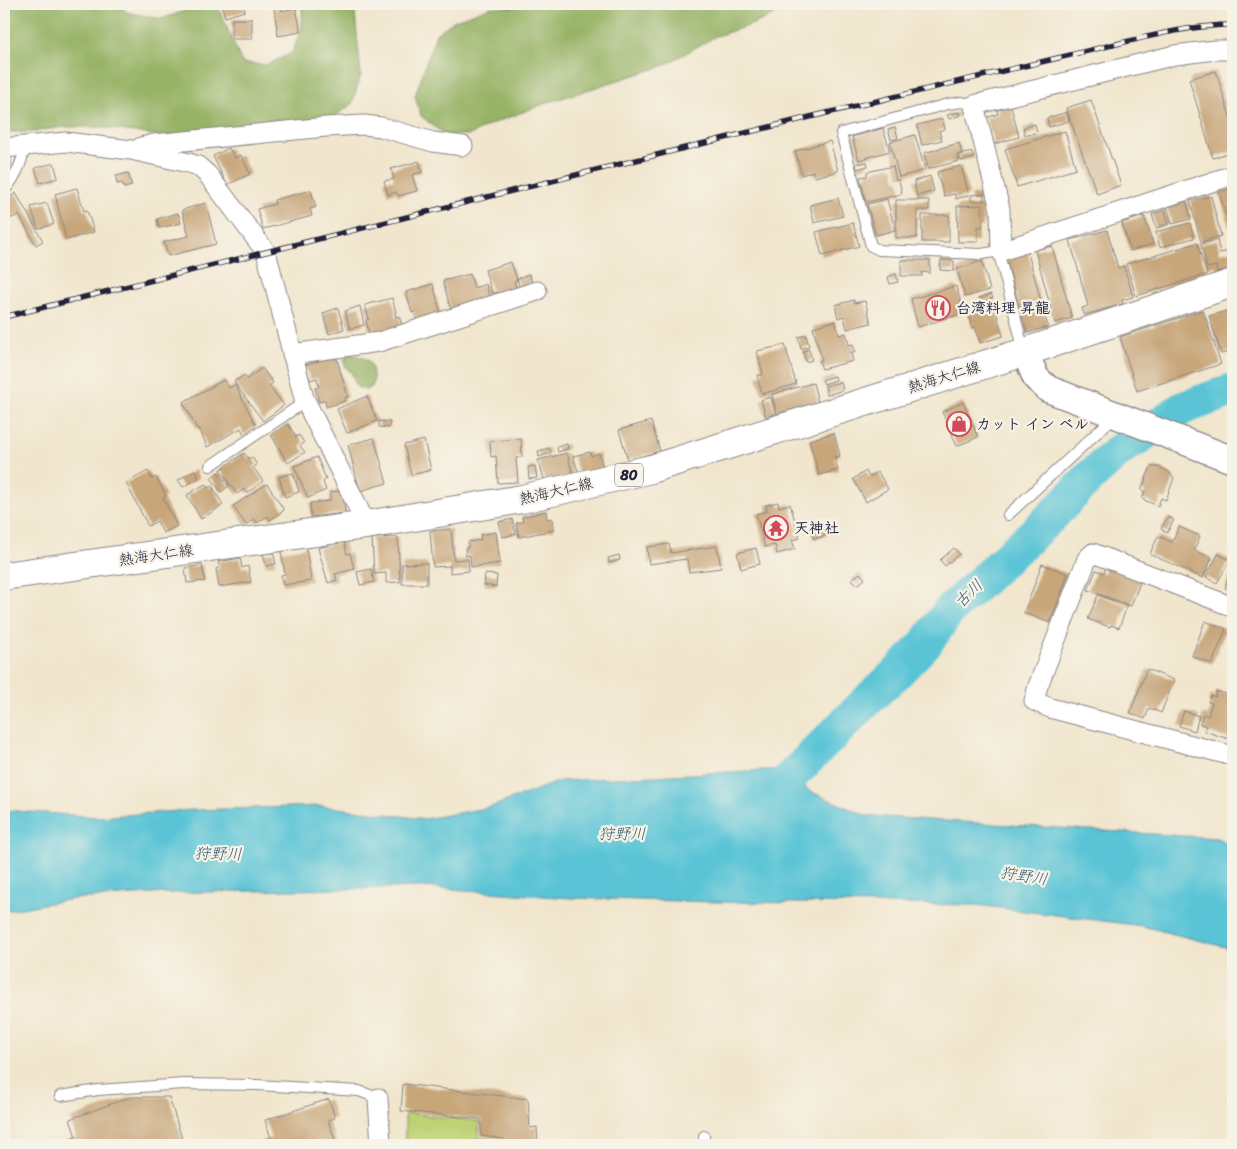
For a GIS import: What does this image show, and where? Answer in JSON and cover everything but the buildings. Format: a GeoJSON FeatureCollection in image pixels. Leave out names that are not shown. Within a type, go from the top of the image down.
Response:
{"type":"FeatureCollection","features":[{"type":"Feature","properties":{"kind":"main road","name":"熱海大仁線"},"geometry":{"type":"LineString","coordinates":[[4,576],[366,525],[522,499],[652,469],[1025,352],[1233,283]]}},
{"type":"Feature","properties":{"kind":"street"},"geometry":{"type":"LineString","coordinates":[[1233,50],[1215,50],[1175,55],[974,105],[1000,209],[1001,251],[1233,175]]}},
{"type":"Feature","properties":{"kind":"street"},"geometry":{"type":"LineString","coordinates":[[131,150],[154,144],[326,127],[364,126],[381,127],[433,142],[463,146]]}},
{"type":"Feature","properties":{"kind":"street"},"geometry":{"type":"LineString","coordinates":[[4,148],[66,142],[131,150],[189,163],[198,166],[208,175],[266,252],[306,401],[366,525]]}},
{"type":"Feature","properties":{"kind":"street"},"geometry":{"type":"LineString","coordinates":[[292,354],[379,342],[537,291]]}},
{"type":"Feature","properties":{"kind":"street"},"geometry":{"type":"LineString","coordinates":[[1025,352],[1036,378],[1048,389],[1233,460]]}},
{"type":"Feature","properties":{"kind":"street"},"geometry":{"type":"LineString","coordinates":[[1233,607],[1093,553],[1086,559],[1034,701],[1050,708],[1233,756]]}},
{"type":"Feature","properties":{"kind":"street"},"geometry":{"type":"LineString","coordinates":[[378,1098],[381,1145]]}},
{"type":"Feature","properties":{"kind":"lane"},"geometry":{"type":"LineString","coordinates":[[974,105],[962,102],[948,104],[841,133],[871,246],[879,250],[980,254],[1001,251],[1000,258],[1025,352]]}},
{"type":"Feature","properties":{"kind":"lane"},"geometry":{"type":"LineString","coordinates":[[4,191],[19,168],[24,146]]}},
{"type":"Feature","properties":{"kind":"lane"},"geometry":{"type":"LineString","coordinates":[[210,466],[306,401]]}},
{"type":"Feature","properties":{"kind":"lane"},"geometry":{"type":"LineString","coordinates":[[1008,515],[1121,417]]}},
{"type":"Feature","properties":{"kind":"lane"},"geometry":{"type":"LineString","coordinates":[[60,1096],[98,1090],[183,1084],[257,1085],[359,1091],[378,1098]]}},
{"type":"Feature","properties":{"kind":"green space"},"geometry":{"type":"Polygon","coordinates":[[[4,4],[121,4],[126,12],[162,19],[204,4],[217,4],[242,63],[266,65],[292,53],[302,27],[302,4],[351,4],[355,13],[361,75],[352,104],[328,121],[173,138],[100,127],[63,127],[31,132],[4,132],[4,4]]]}},
{"type":"Feature","properties":{"kind":"green space"},"geometry":{"type":"Polygon","coordinates":[[[520,4],[799,4],[751,25],[716,36],[663,66],[549,102],[489,125],[470,135],[445,135],[421,116],[415,96],[436,34],[455,20],[491,7],[513,7],[520,4]]]}},
{"type":"Feature","properties":{"kind":"green space"},"geometry":{"type":"Polygon","coordinates":[[[351,354],[364,358],[371,365],[373,374],[372,387],[366,390],[357,387],[344,361],[351,354]]]}},
{"type":"Feature","properties":{"kind":"green space"},"geometry":{"type":"Polygon","coordinates":[[[405,1113],[479,1121],[479,1138],[502,1141],[502,1145],[405,1145],[405,1113]]]}},
{"type":"Feature","properties":{"kind":"water","name":"狩野川"},"geometry":{"type":"Polygon","coordinates":[[[785,769],[800,780],[809,791],[867,816],[1217,838],[1233,846],[1233,949],[1142,926],[976,905],[570,898],[423,887],[167,893],[73,899],[4,911],[4,810],[97,817],[192,810],[322,806],[425,819],[491,807],[560,781],[785,769]]]}},
{"type":"Feature","properties":{"kind":"waterway","name":"古川"},"geometry":{"type":"LineString","coordinates":[[760,807],[926,643],[949,611],[1049,519],[1092,475],[1120,450],[1183,408],[1233,390]]}},
{"type":"Feature","properties":{"kind":"railway"},"geometry":{"type":"LineString","coordinates":[[4,317],[810,117],[1136,39],[1184,29],[1233,25]]}},
{"type":"Feature","properties":{"kind":"place","name":"台湾料理 昇龍"},"geometry":{"type":"Point","coordinates":[938,308]}},
{"type":"Feature","properties":{"kind":"place","name":"カット イン ベル"},"geometry":{"type":"Point","coordinates":[959,424]}},
{"type":"Feature","properties":{"kind":"place","name":"天神社"},"geometry":{"type":"Point","coordinates":[776,528]}}]}
